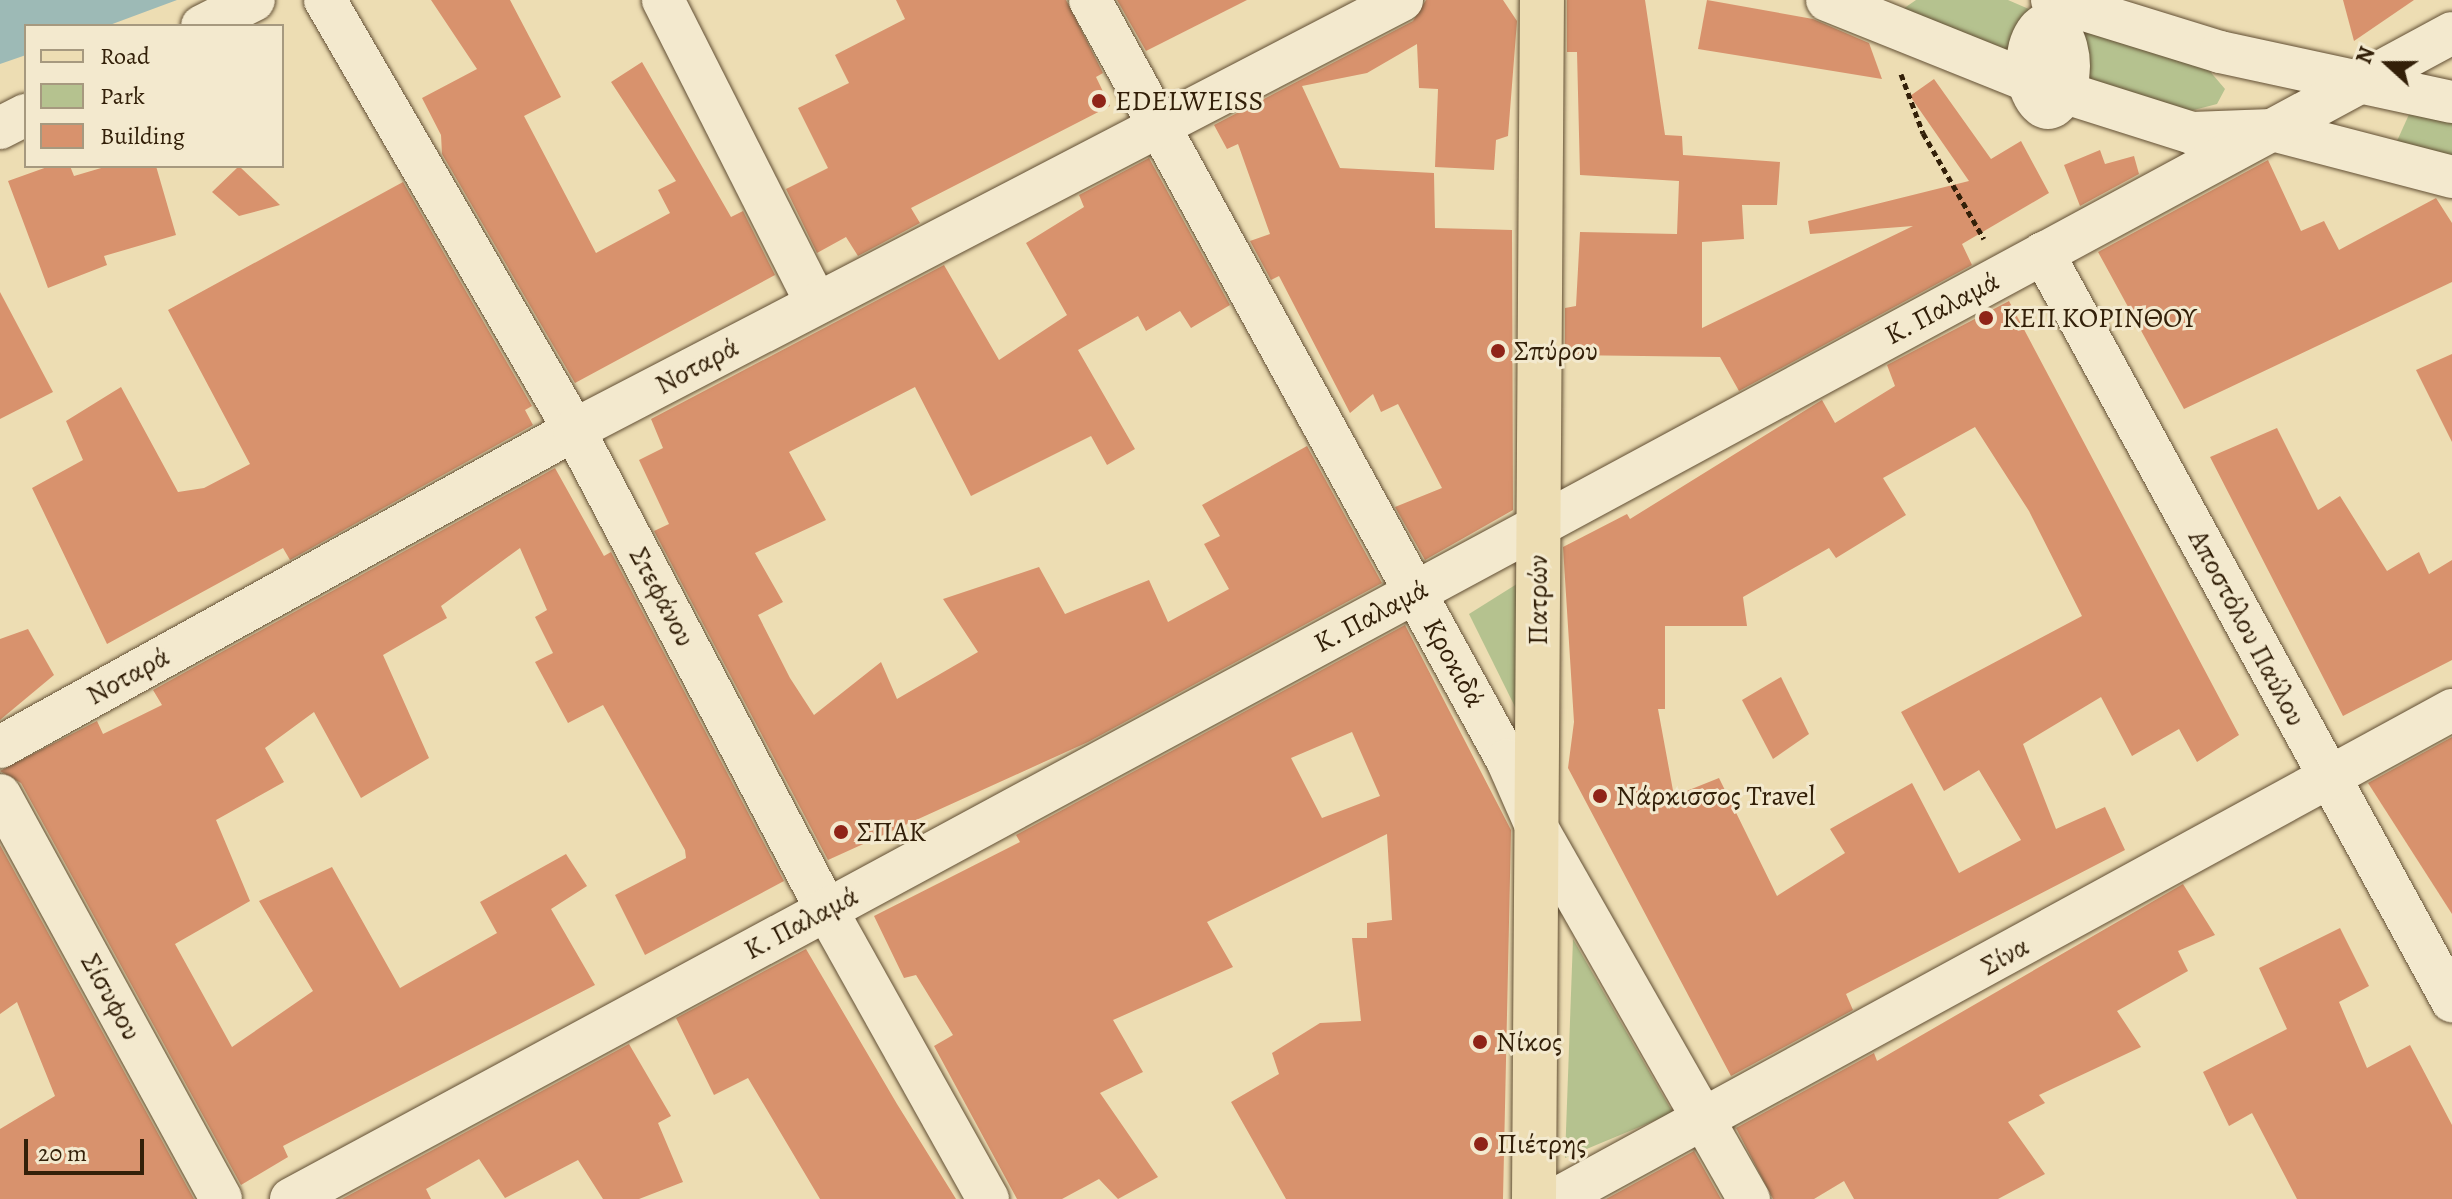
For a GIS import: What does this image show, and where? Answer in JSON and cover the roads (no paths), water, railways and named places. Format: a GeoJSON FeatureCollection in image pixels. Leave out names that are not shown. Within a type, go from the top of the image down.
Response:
{"type":"FeatureCollection","features":[{"type":"Feature","properties":{"kind":"main road","name":"Πατρών"},"geometry":{"type":"LineString","coordinates":[[1534,1199],[1542,0]]}},
{"type":"Feature","properties":{"kind":"street"},"geometry":{"type":"LineString","coordinates":[[206,24],[254,0]]}},
{"type":"Feature","properties":{"kind":"street","name":"Στεφάνου"},"geometry":{"type":"LineString","coordinates":[[325,0],[574,430],[826,909],[988,1199]]}},
{"type":"Feature","properties":{"kind":"street"},"geometry":{"type":"LineString","coordinates":[[663,0],[816,303]]}},
{"type":"Feature","properties":{"kind":"street","name":"Κροκιδά"},"geometry":{"type":"LineString","coordinates":[[1090,0],[1416,592],[1536,826],[1749,1199]]}},
{"type":"Feature","properties":{"kind":"street","name":"Νοταρά"},"geometry":{"type":"LineString","coordinates":[[0,747],[574,430],[1158,124],[1402,0]]}},
{"type":"Feature","properties":{"kind":"street"},"geometry":{"type":"LineString","coordinates":[[1827,0],[1890,17],[2220,52],[2368,78],[2452,102]]}},
{"type":"Feature","properties":{"kind":"street","name":"Κ. Παλαμά"},"geometry":{"type":"LineString","coordinates":[[291,1199],[2452,33]]}},
{"type":"Feature","properties":{"kind":"street"},"geometry":{"type":"LineString","coordinates":[[2047,34],[2192,133],[2272,130],[2452,177]]}},
{"type":"Feature","properties":{"kind":"street"},"geometry":{"type":"LineString","coordinates":[[0,128],[24,116]]}},
{"type":"Feature","properties":{"kind":"street","name":"Αποστόλου Παύλου"},"geometry":{"type":"LineString","coordinates":[[2043,253],[2452,1001]]}},
{"type":"Feature","properties":{"kind":"street","name":"Σίνα"},"geometry":{"type":"LineString","coordinates":[[1556,1199],[1706,1121],[2452,710]]}},
{"type":"Feature","properties":{"kind":"street","name":"Σίσυφου"},"geometry":{"type":"LineString","coordinates":[[0,795],[221,1199]]}},
{"type":"Feature","properties":{"kind":"water"},"geometry":{"type":"Polygon","coordinates":[[[0,0],[177,0],[112,24],[24,24],[24,56],[0,64],[0,0]]]}},
{"type":"Feature","properties":{"kind":"place","name":"EDELWEISS"},"geometry":{"type":"Point","coordinates":[1099,101]}},
{"type":"Feature","properties":{"kind":"place","name":"ΚΕΠ ΚΟΡΙΝΘΟΥ"},"geometry":{"type":"Point","coordinates":[1986,318]}},
{"type":"Feature","properties":{"kind":"place","name":"Σπύρου"},"geometry":{"type":"Point","coordinates":[1498,351]}},
{"type":"Feature","properties":{"kind":"place","name":"Νάρκισσος Travel"},"geometry":{"type":"Point","coordinates":[1600,796]}},
{"type":"Feature","properties":{"kind":"place","name":"ΣΠΑΚ"},"geometry":{"type":"Point","coordinates":[841,832]}},
{"type":"Feature","properties":{"kind":"place","name":"Νίκος"},"geometry":{"type":"Point","coordinates":[1480,1042]}},
{"type":"Feature","properties":{"kind":"place","name":"Πιέτρης"},"geometry":{"type":"Point","coordinates":[1481,1144]}}]}
